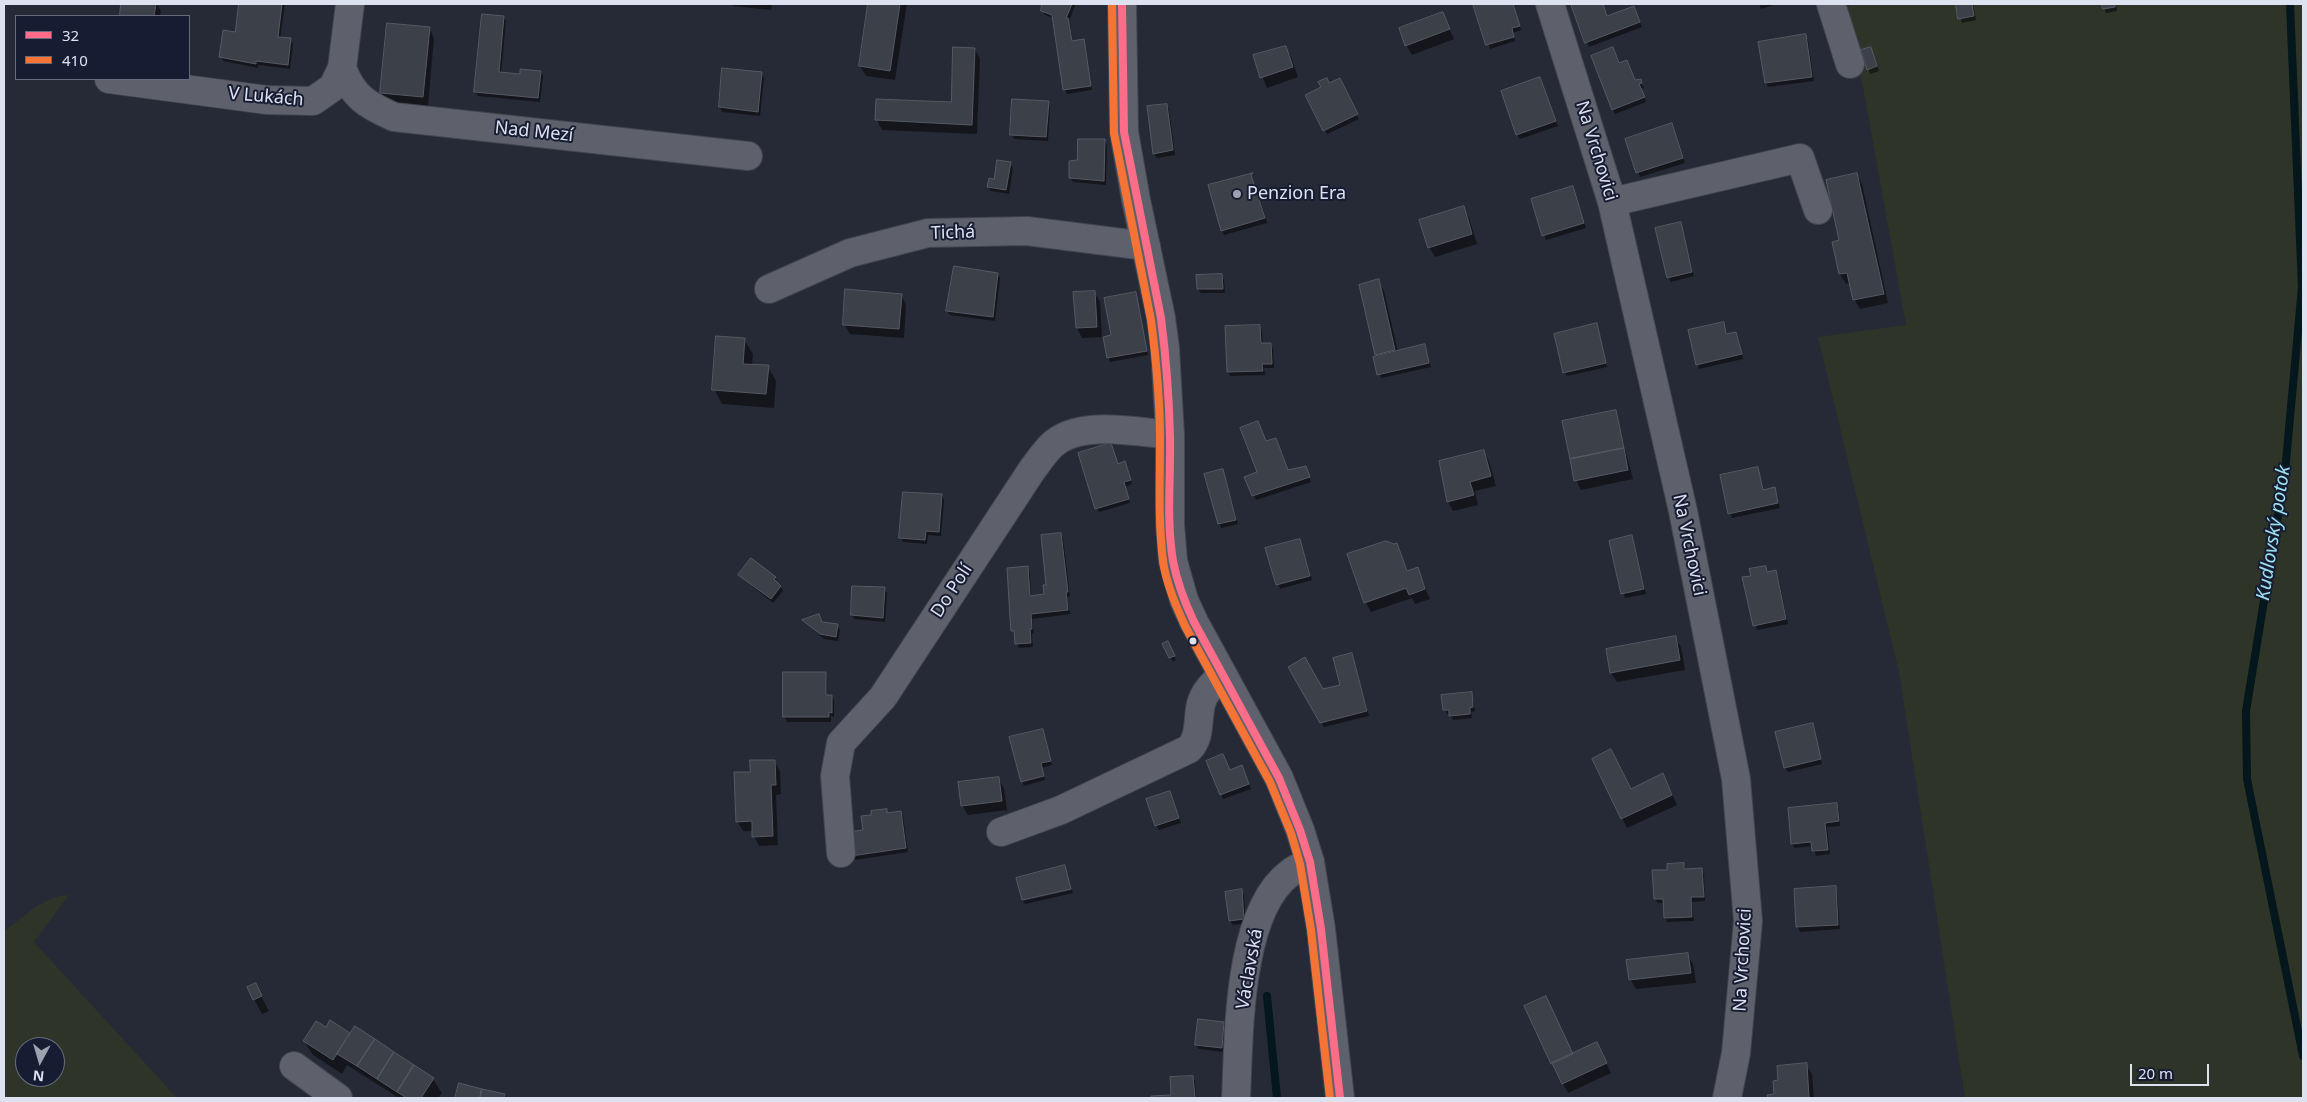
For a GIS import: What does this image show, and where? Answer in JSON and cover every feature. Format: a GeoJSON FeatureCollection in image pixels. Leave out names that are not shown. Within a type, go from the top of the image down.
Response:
{"type":"FeatureCollection","features":[{"type":"Feature","properties":{"kind":"street","name":"V Lukách"},"geometry":{"type":"LineString","coordinates":[[117,80],[267,100],[313,101],[333,88],[342,68],[350,4]]}},
{"type":"Feature","properties":{"kind":"street"},"geometry":{"type":"LineString","coordinates":[[1122,4],[1124,132],[1162,318],[1166,348],[1170,435],[1170,524],[1173,561],[1188,607],[1222,675],[1279,778],[1300,830],[1310,862],[1322,929],[1340,1098]]}},
{"type":"Feature","properties":{"kind":"street","name":"Na Vrchovici"},"geometry":{"type":"LineString","coordinates":[[1550,4],[1612,202],[1682,511],[1736,780],[1748,921],[1736,1053],[1728,1098]]}},
{"type":"Feature","properties":{"kind":"street"},"geometry":{"type":"LineString","coordinates":[[1831,4],[1850,64]]}},
{"type":"Feature","properties":{"kind":"street","name":"Nad Mezí"},"geometry":{"type":"LineString","coordinates":[[342,68],[348,84],[366,104],[394,117],[748,156]]}},
{"type":"Feature","properties":{"kind":"street"},"geometry":{"type":"LineString","coordinates":[[1612,202],[1800,158],[1818,210]]}},
{"type":"Feature","properties":{"kind":"street","name":"Tichá"},"geometry":{"type":"LineString","coordinates":[[769,289],[850,253],[928,233],[1027,231],[1146,246]]}},
{"type":"Feature","properties":{"kind":"street","name":"Do Polí"},"geometry":{"type":"LineString","coordinates":[[841,853],[835,776],[841,743],[882,697],[1051,445],[1078,431],[1098,429],[1170,435]]}},
{"type":"Feature","properties":{"kind":"street"},"geometry":{"type":"LineString","coordinates":[[1001,832],[1061,810],[1189,749],[1195,742],[1201,703],[1210,687],[1222,675]]}},
{"type":"Feature","properties":{"kind":"street","name":"Václavská"},"geometry":{"type":"LineString","coordinates":[[1236,1098],[1242,1000],[1252,937],[1275,889],[1290,873],[1310,862]]}},
{"type":"Feature","properties":{"kind":"street"},"geometry":{"type":"LineString","coordinates":[[294,1066],[338,1098]]}},
{"type":"Feature","properties":{"kind":"green space"},"geometry":{"type":"Polygon","coordinates":[[[1848,4],[2303,4],[2303,1098],[1965,1098],[1899,672],[1818,337],[1906,325],[1848,4]]]}},
{"type":"Feature","properties":{"kind":"green space"},"geometry":{"type":"Polygon","coordinates":[[[69,895],[34,942],[177,1098],[4,1098],[4,931],[34,908],[51,899],[69,895]]]}},
{"type":"Feature","properties":{"kind":"building"},"geometry":{"type":"Polygon","coordinates":[[[121,4],[156,4],[154,15],[120,15],[121,4]]]}},
{"type":"Feature","properties":{"kind":"building"},"geometry":{"type":"Polygon","coordinates":[[[239,4],[282,4],[278,37],[291,38],[288,65],[256,61],[256,64],[219,57],[223,30],[235,32],[239,4]]]}},
{"type":"Feature","properties":{"kind":"building"},"geometry":{"type":"Polygon","coordinates":[[[868,4],[900,4],[890,71],[859,66],[868,4]]]}},
{"type":"Feature","properties":{"kind":"building"},"geometry":{"type":"Polygon","coordinates":[[[1042,4],[1072,4],[1066,18],[1068,18],[1072,41],[1084,39],[1091,86],[1063,90],[1052,15],[1041,11],[1042,4]]]}},
{"type":"Feature","properties":{"kind":"building"},"geometry":{"type":"Polygon","coordinates":[[[1473,4],[1513,4],[1520,26],[1512,28],[1514,37],[1486,45],[1473,4]]]}},
{"type":"Feature","properties":{"kind":"building"},"geometry":{"type":"Polygon","coordinates":[[[1571,4],[1603,4],[1607,16],[1634,6],[1640,22],[1585,43],[1571,4]]]}},
{"type":"Feature","properties":{"kind":"building"},"geometry":{"type":"Polygon","coordinates":[[[1956,4],[1972,4],[1974,16],[1958,19],[1956,4]]]}},
{"type":"Feature","properties":{"kind":"building"},"geometry":{"type":"Polygon","coordinates":[[[2102,4],[2115,4],[2115,7],[2103,9],[2102,4]]]}},
{"type":"Feature","properties":{"kind":"building"},"geometry":{"type":"Polygon","coordinates":[[[1443,12],[1450,29],[1405,46],[1399,28],[1443,12]]]}},
{"type":"Feature","properties":{"kind":"building"},"geometry":{"type":"Polygon","coordinates":[[[482,14],[504,16],[499,72],[520,74],[520,69],[541,71],[538,98],[474,92],[482,14]]]}},
{"type":"Feature","properties":{"kind":"building"},"geometry":{"type":"Polygon","coordinates":[[[387,23],[430,27],[423,97],[380,93],[387,23]]]}},
{"type":"Feature","properties":{"kind":"building"},"geometry":{"type":"Polygon","coordinates":[[[1806,34],[1812,77],[1765,83],[1758,42],[1806,34]]]}},
{"type":"Feature","properties":{"kind":"building"},"geometry":{"type":"Polygon","coordinates":[[[1286,46],[1293,67],[1260,78],[1253,55],[1286,46]]]}},
{"type":"Feature","properties":{"kind":"building"},"geometry":{"type":"Polygon","coordinates":[[[953,47],[975,48],[972,125],[875,120],[876,99],[951,102],[953,47]]]}},
{"type":"Feature","properties":{"kind":"building"},"geometry":{"type":"Polygon","coordinates":[[[1613,47],[1619,63],[1627,60],[1635,80],[1641,79],[1642,83],[1639,84],[1645,97],[1612,110],[1591,56],[1613,47]]]}},
{"type":"Feature","properties":{"kind":"building"},"geometry":{"type":"Polygon","coordinates":[[[1871,47],[1877,66],[1867,70],[1861,50],[1871,47]]]}},
{"type":"Feature","properties":{"kind":"building"},"geometry":{"type":"Polygon","coordinates":[[[722,68],[762,72],[758,112],[719,107],[722,68]]]}},
{"type":"Feature","properties":{"kind":"building"},"geometry":{"type":"Polygon","coordinates":[[[1540,77],[1556,121],[1516,135],[1501,91],[1540,77]]]}},
{"type":"Feature","properties":{"kind":"building"},"geometry":{"type":"Polygon","coordinates":[[[1327,78],[1329,83],[1340,78],[1358,114],[1323,131],[1305,95],[1321,87],[1318,82],[1327,78]]]}},
{"type":"Feature","properties":{"kind":"building"},"geometry":{"type":"Polygon","coordinates":[[[1012,99],[1049,101],[1046,137],[1010,135],[1012,99]]]}},
{"type":"Feature","properties":{"kind":"building"},"geometry":{"type":"Polygon","coordinates":[[[1167,104],[1173,150],[1153,154],[1147,106],[1167,104]]]}},
{"type":"Feature","properties":{"kind":"building"},"geometry":{"type":"Polygon","coordinates":[[[1672,123],[1683,158],[1636,173],[1625,139],[1672,123]]]}},
{"type":"Feature","properties":{"kind":"building"},"geometry":{"type":"Polygon","coordinates":[[[1078,139],[1105,139],[1104,181],[1069,178],[1069,161],[1077,160],[1078,139]]]}},
{"type":"Feature","properties":{"kind":"building"},"geometry":{"type":"Polygon","coordinates":[[[997,160],[1011,162],[1006,190],[987,187],[989,178],[994,179],[997,160]]]}},
{"type":"Feature","properties":{"kind":"building"},"geometry":{"type":"Polygon","coordinates":[[[1253,173],[1251,175],[1265,218],[1221,231],[1208,185],[1253,173]]]}},
{"type":"Feature","properties":{"kind":"building"},"geometry":{"type":"Polygon","coordinates":[[[1857,173],[1884,294],[1853,300],[1847,273],[1839,274],[1832,242],[1839,240],[1826,180],[1857,173]]]}},
{"type":"Feature","properties":{"kind":"building"},"geometry":{"type":"Polygon","coordinates":[[[1573,186],[1584,223],[1542,236],[1531,199],[1573,186]]]}},
{"type":"Feature","properties":{"kind":"building"},"geometry":{"type":"Polygon","coordinates":[[[1464,206],[1472,234],[1428,248],[1419,220],[1464,206]]]}},
{"type":"Feature","properties":{"kind":"building"},"geometry":{"type":"Polygon","coordinates":[[[1681,222],[1692,272],[1667,278],[1655,228],[1681,222]]]}},
{"type":"Feature","properties":{"kind":"building"},"geometry":{"type":"Polygon","coordinates":[[[954,266],[998,273],[993,317],[946,311],[954,266]]]}},
{"type":"Feature","properties":{"kind":"building"},"geometry":{"type":"Polygon","coordinates":[[[1222,274],[1223,289],[1197,289],[1196,275],[1222,274]]]}},
{"type":"Feature","properties":{"kind":"building"},"geometry":{"type":"Polygon","coordinates":[[[1379,279],[1395,350],[1375,355],[1359,285],[1379,279]]]}},
{"type":"Feature","properties":{"kind":"building"},"geometry":{"type":"Polygon","coordinates":[[[845,289],[902,294],[899,329],[843,325],[845,289]]]}},
{"type":"Feature","properties":{"kind":"building"},"geometry":{"type":"Polygon","coordinates":[[[1095,291],[1097,327],[1076,328],[1073,292],[1095,291]]]}},
{"type":"Feature","properties":{"kind":"building"},"geometry":{"type":"Polygon","coordinates":[[[1136,292],[1147,351],[1107,358],[1103,337],[1111,335],[1104,298],[1136,292]]]}},
{"type":"Feature","properties":{"kind":"building"},"geometry":{"type":"Polygon","coordinates":[[[1724,322],[1726,334],[1736,332],[1742,354],[1696,365],[1688,330],[1724,322]]]}},
{"type":"Feature","properties":{"kind":"building"},"geometry":{"type":"Polygon","coordinates":[[[1597,323],[1606,363],[1563,373],[1554,334],[1597,323]]]}},
{"type":"Feature","properties":{"kind":"building"},"geometry":{"type":"Polygon","coordinates":[[[1260,325],[1261,343],[1271,343],[1272,364],[1262,364],[1263,371],[1227,372],[1225,326],[1260,325]]]}},
{"type":"Feature","properties":{"kind":"building"},"geometry":{"type":"Polygon","coordinates":[[[716,336],[745,338],[743,364],[769,365],[766,394],[712,390],[716,336]]]}},
{"type":"Feature","properties":{"kind":"building"},"geometry":{"type":"Polygon","coordinates":[[[1425,344],[1429,363],[1377,375],[1373,357],[1425,344]]]}},
{"type":"Feature","properties":{"kind":"building"},"geometry":{"type":"Polygon","coordinates":[[[1616,410],[1624,448],[1570,459],[1562,421],[1616,410]]]}},
{"type":"Feature","properties":{"kind":"building"},"geometry":{"type":"Polygon","coordinates":[[[1258,421],[1266,441],[1276,438],[1288,470],[1306,466],[1310,477],[1252,496],[1244,477],[1257,472],[1240,428],[1258,421]]]}},
{"type":"Feature","properties":{"kind":"building"},"geometry":{"type":"Polygon","coordinates":[[[1111,443],[1118,464],[1125,461],[1131,480],[1124,482],[1129,499],[1095,509],[1078,453],[1111,443]]]}},
{"type":"Feature","properties":{"kind":"building"},"geometry":{"type":"Polygon","coordinates":[[[1624,448],[1628,470],[1574,481],[1570,459],[1624,448]]]}},
{"type":"Feature","properties":{"kind":"building"},"geometry":{"type":"Polygon","coordinates":[[[1484,450],[1491,476],[1470,482],[1474,495],[1447,502],[1439,461],[1484,450]]]}},
{"type":"Feature","properties":{"kind":"building"},"geometry":{"type":"Polygon","coordinates":[[[1758,467],[1763,490],[1775,487],[1778,503],[1728,514],[1720,475],[1758,467]]]}},
{"type":"Feature","properties":{"kind":"building"},"geometry":{"type":"Polygon","coordinates":[[[1223,469],[1236,520],[1218,524],[1204,474],[1223,469]]]}},
{"type":"Feature","properties":{"kind":"building"},"geometry":{"type":"Polygon","coordinates":[[[903,492],[942,494],[939,532],[926,531],[925,540],[899,538],[903,492]]]}},
{"type":"Feature","properties":{"kind":"building"},"geometry":{"type":"Polygon","coordinates":[[[1061,533],[1068,592],[1066,592],[1068,610],[1031,614],[1031,643],[1015,644],[1014,631],[1011,631],[1007,568],[1028,566],[1030,596],[1044,594],[1043,585],[1046,585],[1041,535],[1061,533]]]}},
{"type":"Feature","properties":{"kind":"building"},"geometry":{"type":"Polygon","coordinates":[[[1632,535],[1644,589],[1621,594],[1609,541],[1632,535]]]}},
{"type":"Feature","properties":{"kind":"building"},"geometry":{"type":"Polygon","coordinates":[[[1300,539],[1310,576],[1276,585],[1265,548],[1300,539]]]}},
{"type":"Feature","properties":{"kind":"building"},"geometry":{"type":"Polygon","coordinates":[[[1386,541],[1394,544],[1397,543],[1407,571],[1418,567],[1425,589],[1409,595],[1406,588],[1364,603],[1347,554],[1386,541]]]}},
{"type":"Feature","properties":{"kind":"building"},"geometry":{"type":"Polygon","coordinates":[[[751,558],[776,577],[774,579],[781,586],[771,599],[738,575],[751,558]]]}},
{"type":"Feature","properties":{"kind":"building"},"geometry":{"type":"Polygon","coordinates":[[[1766,566],[1767,572],[1776,570],[1786,619],[1753,626],[1742,577],[1751,576],[1749,569],[1766,566]]]}},
{"type":"Feature","properties":{"kind":"building"},"geometry":{"type":"Polygon","coordinates":[[[852,586],[885,587],[883,618],[851,615],[852,586]]]}},
{"type":"Feature","properties":{"kind":"building"},"geometry":{"type":"Polygon","coordinates":[[[819,614],[822,622],[838,624],[836,637],[820,634],[802,620],[819,614]]]}},
{"type":"Feature","properties":{"kind":"building"},"geometry":{"type":"Polygon","coordinates":[[[1676,636],[1680,660],[1610,673],[1606,649],[1676,636]]]}},
{"type":"Feature","properties":{"kind":"building"},"geometry":{"type":"Polygon","coordinates":[[[1168,641],[1175,656],[1169,658],[1162,644],[1168,641]]]}},
{"type":"Feature","properties":{"kind":"building"},"geometry":{"type":"Polygon","coordinates":[[[1352,653],[1367,711],[1320,723],[1288,667],[1305,657],[1323,689],[1340,685],[1333,658],[1352,653]]]}},
{"type":"Feature","properties":{"kind":"building"},"geometry":{"type":"Polygon","coordinates":[[[783,672],[826,672],[826,695],[832,695],[832,713],[829,712],[829,717],[783,717],[783,672]]]}},
{"type":"Feature","properties":{"kind":"building"},"geometry":{"type":"Polygon","coordinates":[[[1472,692],[1473,707],[1470,708],[1470,714],[1449,716],[1449,710],[1443,710],[1441,695],[1472,692]]]}},
{"type":"Feature","properties":{"kind":"building"},"geometry":{"type":"Polygon","coordinates":[[[1813,723],[1821,759],[1784,768],[1775,732],[1813,723]]]}},
{"type":"Feature","properties":{"kind":"building"},"geometry":{"type":"Polygon","coordinates":[[[1043,729],[1051,761],[1041,763],[1044,776],[1021,782],[1009,737],[1043,729]]]}},
{"type":"Feature","properties":{"kind":"building"},"geometry":{"type":"Polygon","coordinates":[[[1611,749],[1631,789],[1663,773],[1672,795],[1621,819],[1592,759],[1611,749]]]}},
{"type":"Feature","properties":{"kind":"building"},"geometry":{"type":"Polygon","coordinates":[[[1223,754],[1230,770],[1242,765],[1249,784],[1220,795],[1206,761],[1223,754]]]}},
{"type":"Feature","properties":{"kind":"building"},"geometry":{"type":"Polygon","coordinates":[[[750,760],[775,760],[776,785],[771,785],[773,836],[752,837],[752,821],[736,822],[734,772],[750,772],[750,760]]]}},
{"type":"Feature","properties":{"kind":"building"},"geometry":{"type":"Polygon","coordinates":[[[999,777],[1002,801],[961,806],[958,782],[999,777]]]}},
{"type":"Feature","properties":{"kind":"building"},"geometry":{"type":"Polygon","coordinates":[[[1170,791],[1179,818],[1155,826],[1146,799],[1170,791]]]}},
{"type":"Feature","properties":{"kind":"building"},"geometry":{"type":"Polygon","coordinates":[[[1837,803],[1839,821],[1825,823],[1828,850],[1812,851],[1811,842],[1791,844],[1788,808],[1837,803]]]}},
{"type":"Feature","properties":{"kind":"building"},"geometry":{"type":"Polygon","coordinates":[[[887,809],[887,813],[901,811],[906,848],[851,856],[848,832],[863,830],[861,816],[871,815],[871,811],[887,809]]]}},
{"type":"Feature","properties":{"kind":"building"},"geometry":{"type":"Polygon","coordinates":[[[1684,863],[1684,869],[1702,868],[1704,897],[1691,897],[1692,917],[1664,918],[1663,899],[1654,899],[1652,870],[1667,870],[1667,864],[1684,863]]]}},
{"type":"Feature","properties":{"kind":"building"},"geometry":{"type":"Polygon","coordinates":[[[1065,865],[1071,889],[1022,900],[1016,878],[1065,865]]]}},
{"type":"Feature","properties":{"kind":"building"},"geometry":{"type":"Polygon","coordinates":[[[1836,886],[1838,925],[1796,927],[1794,889],[1836,886]]]}},
{"type":"Feature","properties":{"kind":"building"},"geometry":{"type":"Polygon","coordinates":[[[1242,889],[1244,919],[1229,921],[1225,892],[1242,889]]]}},
{"type":"Feature","properties":{"kind":"building"},"geometry":{"type":"Polygon","coordinates":[[[1688,953],[1691,973],[1629,980],[1626,960],[1688,953]]]}},
{"type":"Feature","properties":{"kind":"building"},"geometry":{"type":"Polygon","coordinates":[[[256,983],[262,996],[253,1000],[247,987],[256,983]]]}},
{"type":"Feature","properties":{"kind":"building"},"geometry":{"type":"Polygon","coordinates":[[[1546,996],[1573,1054],[1551,1064],[1524,1006],[1546,996]]]}},
{"type":"Feature","properties":{"kind":"building"},"geometry":{"type":"Polygon","coordinates":[[[1198,1019],[1224,1022],[1222,1048],[1195,1045],[1198,1019]]]}},
{"type":"Feature","properties":{"kind":"building"},"geometry":{"type":"Polygon","coordinates":[[[330,1020],[350,1033],[333,1060],[303,1041],[316,1021],[326,1027],[330,1020]]]}},
{"type":"Feature","properties":{"kind":"building"},"geometry":{"type":"Polygon","coordinates":[[[355,1026],[375,1039],[357,1066],[337,1054],[355,1026]]]}},
{"type":"Feature","properties":{"kind":"building"},"geometry":{"type":"Polygon","coordinates":[[[375,1039],[394,1052],[377,1079],[357,1066],[375,1039]]]}},
{"type":"Feature","properties":{"kind":"building"},"geometry":{"type":"Polygon","coordinates":[[[1597,1042],[1607,1063],[1562,1084],[1552,1063],[1597,1042]]]}},
{"type":"Feature","properties":{"kind":"building"},"geometry":{"type":"Polygon","coordinates":[[[394,1052],[414,1065],[397,1092],[377,1079],[394,1052]]]}},
{"type":"Feature","properties":{"kind":"building"},"geometry":{"type":"Polygon","coordinates":[[[1807,1063],[1809,1098],[1768,1098],[1767,1095],[1774,1094],[1773,1081],[1778,1080],[1777,1066],[1807,1063]]]}},
{"type":"Feature","properties":{"kind":"building"},"geometry":{"type":"Polygon","coordinates":[[[414,1065],[434,1078],[421,1098],[407,1098],[397,1092],[414,1065]]]}},
{"type":"Feature","properties":{"kind":"building"},"geometry":{"type":"Polygon","coordinates":[[[1193,1076],[1195,1098],[1151,1098],[1151,1096],[1171,1095],[1170,1077],[1193,1076]]]}},
{"type":"Feature","properties":{"kind":"building"},"geometry":{"type":"Polygon","coordinates":[[[459,1083],[482,1089],[480,1098],[455,1098],[459,1083]]]}},
{"type":"Feature","properties":{"kind":"building"},"geometry":{"type":"Polygon","coordinates":[[[482,1089],[505,1094],[504,1098],[480,1098],[482,1089]]]}},
{"type":"Feature","properties":{"kind":"waterway","name":"Kudlovský potok"},"geometry":{"type":"LineString","coordinates":[[2290,4],[2302,287],[2285,472],[2246,711],[2247,779],[2303,1056]]}},
{"type":"Feature","properties":{"kind":"waterway"},"geometry":{"type":"LineString","coordinates":[[1267,996],[1277,1098]]}},
{"type":"Feature","properties":{"kind":"transit line","name":"410"},"geometry":{"type":"LineString","coordinates":[[1112,4],[1114,133],[1151,320],[1156,364],[1160,423],[1160,530],[1164,569],[1185,626],[1270,782],[1291,833],[1300,864],[1311,930],[1330,1098]]}},
{"type":"Feature","properties":{"kind":"transit line","name":"32"},"geometry":{"type":"LineString","coordinates":[[1122,4],[1124,132],[1161,318],[1166,362],[1170,436],[1170,530],[1173,561],[1187,607],[1194,622],[1279,778],[1300,830],[1310,862],[1321,929],[1340,1098]]}},
{"type":"Feature","properties":{"kind":"place","name":"Penzion Era"},"geometry":{"type":"Point","coordinates":[1237,194]}}]}
